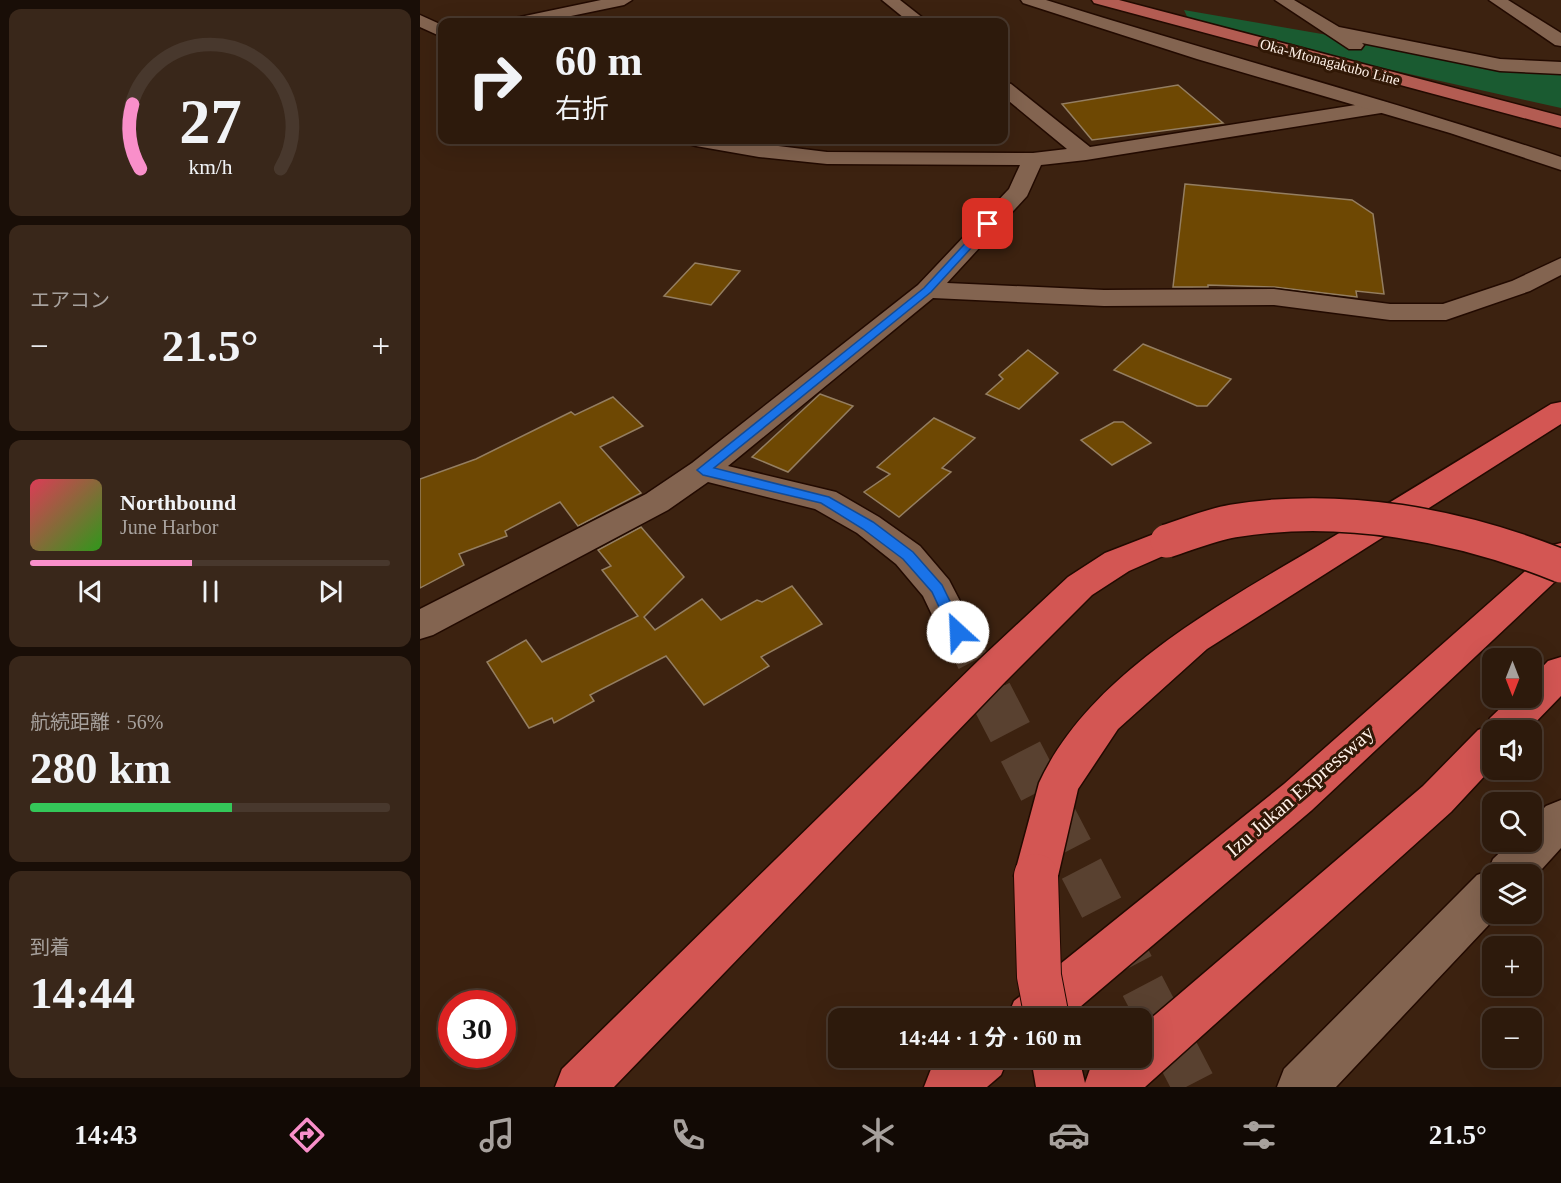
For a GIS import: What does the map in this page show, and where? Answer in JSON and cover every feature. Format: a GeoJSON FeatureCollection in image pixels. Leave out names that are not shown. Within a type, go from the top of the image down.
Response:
{"type":"FeatureCollection","features":[{"type":"Feature","properties":{"kind":"highway"},"geometry":{"type":"LineString","coordinates":[[1045,1008],[1039,976],[1036,876],[1059,783],[1104,717],[1194,639],[1561,411]]}},
{"type":"Feature","properties":{"kind":"highway"},"geometry":{"type":"LineString","coordinates":[[580,1087],[993,670],[1080,586],[1117,562],[1167,541],[1233,521],[1295,516],[1368,518],[1436,529],[1492,542],[1561,566]]}},
{"type":"Feature","properties":{"kind":"highway","name":"Izu Jukan Expressway"},"geometry":{"type":"LineString","coordinates":[[1043,1008],[1298,796],[1535,582],[1561,555]]}},
{"type":"Feature","properties":{"kind":"highway"},"geometry":{"type":"LineString","coordinates":[[1514,720],[1561,672]]}},
{"type":"Feature","properties":{"kind":"highway"},"geometry":{"type":"LineString","coordinates":[[1108,1087],[1437,799],[1482,752]]}},
{"type":"Feature","properties":{"kind":"highway"},"geometry":{"type":"LineString","coordinates":[[949,1087],[972,1068]]}},
{"type":"Feature","properties":{"kind":"highway"},"geometry":{"type":"LineString","coordinates":[[1057,1068],[1061,1087]]}},
{"type":"Feature","properties":{"kind":"main road","name":"Oka-Mtonagakubo Line"},"geometry":{"type":"LineString","coordinates":[[1100,0],[1561,122]]}},
{"type":"Feature","properties":{"kind":"street"},"geometry":{"type":"LineString","coordinates":[[539,18],[624,0]]}},
{"type":"Feature","properties":{"kind":"street"},"geometry":{"type":"LineString","coordinates":[[890,0],[914,18]]}},
{"type":"Feature","properties":{"kind":"street"},"geometry":{"type":"LineString","coordinates":[[1029,0],[1457,129],[1561,165]]}},
{"type":"Feature","properties":{"kind":"street"},"geometry":{"type":"LineString","coordinates":[[1283,0],[1364,50]]}},
{"type":"Feature","properties":{"kind":"street"},"geometry":{"type":"LineString","coordinates":[[1497,0],[1561,41]]}},
{"type":"Feature","properties":{"kind":"street"},"geometry":{"type":"LineString","coordinates":[[420,20],[438,30]]}},
{"type":"Feature","properties":{"kind":"street"},"geometry":{"type":"LineString","coordinates":[[1336,33],[1500,65],[1561,68]]}},
{"type":"Feature","properties":{"kind":"street"},"geometry":{"type":"LineString","coordinates":[[1008,91],[1086,154]]}},
{"type":"Feature","properties":{"kind":"street"},"geometry":{"type":"LineString","coordinates":[[719,144],[827,158],[1033,159],[1086,154],[1381,107]]}},
{"type":"Feature","properties":{"kind":"street"},"geometry":{"type":"LineString","coordinates":[[420,625],[657,502],[703,470],[927,290],[1019,191],[1033,159]]}},
{"type":"Feature","properties":{"kind":"street"},"geometry":{"type":"LineString","coordinates":[[927,290],[1104,298],[1274,297],[1389,312],[1446,312],[1521,286],[1561,265]]}},
{"type":"Feature","properties":{"kind":"street"},"geometry":{"type":"LineString","coordinates":[[703,470],[825,500],[868,525],[908,555],[937,589],[958,632]]}},
{"type":"Feature","properties":{"kind":"street"},"geometry":{"type":"LineString","coordinates":[[1518,864],[1561,819]]}},
{"type":"Feature","properties":{"kind":"street"},"geometry":{"type":"LineString","coordinates":[[1302,1087],[1482,900]]}},
{"type":"Feature","properties":{"kind":"green space"},"geometry":{"type":"Polygon","coordinates":[[[1184,10],[1345,38],[1561,69],[1561,108],[1191,25],[1184,10]]]}},
{"type":"Feature","properties":{"kind":"building"},"geometry":{"type":"Polygon","coordinates":[[[1178,85],[1223,123],[1092,140],[1062,104],[1178,85]]]}},
{"type":"Feature","properties":{"kind":"building"},"geometry":{"type":"Polygon","coordinates":[[[1185,184],[1352,200],[1373,214],[1384,294],[1356,291],[1357,297],[1274,287],[1208,285],[1208,287],[1173,287],[1185,184]]]}},
{"type":"Feature","properties":{"kind":"building"},"geometry":{"type":"Polygon","coordinates":[[[695,263],[740,271],[711,305],[664,296],[695,263]]]}},
{"type":"Feature","properties":{"kind":"building"},"geometry":{"type":"Polygon","coordinates":[[[1143,344],[1231,379],[1207,406],[1197,406],[1114,370],[1143,344]]]}},
{"type":"Feature","properties":{"kind":"building"},"geometry":{"type":"Polygon","coordinates":[[[1028,350],[1058,373],[1019,409],[986,394],[1003,379],[999,375],[1028,350]]]}},
{"type":"Feature","properties":{"kind":"building"},"geometry":{"type":"Polygon","coordinates":[[[820,394],[853,406],[788,472],[752,457],[820,394]]]}},
{"type":"Feature","properties":{"kind":"building"},"geometry":{"type":"Polygon","coordinates":[[[613,397],[643,426],[600,447],[641,493],[578,526],[560,502],[505,531],[507,536],[459,554],[464,565],[420,588],[420,479],[476,459],[571,412],[575,415],[613,397]]]}},
{"type":"Feature","properties":{"kind":"building"},"geometry":{"type":"Polygon","coordinates":[[[934,418],[975,438],[942,468],[951,472],[899,517],[864,492],[890,474],[877,467],[934,418]]]}},
{"type":"Feature","properties":{"kind":"building"},"geometry":{"type":"Polygon","coordinates":[[[1114,422],[1123,422],[1151,443],[1112,465],[1081,440],[1114,422]]]}},
{"type":"Feature","properties":{"kind":"building"},"geometry":{"type":"Polygon","coordinates":[[[641,527],[684,577],[644,617],[655,630],[702,599],[721,620],[757,600],[762,602],[792,586],[822,624],[761,657],[769,666],[704,705],[666,656],[590,695],[594,701],[554,723],[552,718],[529,728],[487,662],[526,640],[542,662],[638,616],[602,570],[611,566],[598,550],[641,527]]]}},
{"type":"Feature","properties":{"kind":"tunnel"},"geometry":{"type":"LineString","coordinates":[[958,632],[991,695]]}},
{"type":"Feature","properties":{"kind":"tunnel"},"geometry":{"type":"LineString","coordinates":[[990,693],[1195,1087]]}},
{"type":"Feature","properties":{"kind":"route"},"geometry":{"type":"LineString","coordinates":[[958,632],[937,589],[908,555],[868,525],[825,500],[769,484],[703,470],[927,290],[988,224]]}}]}
